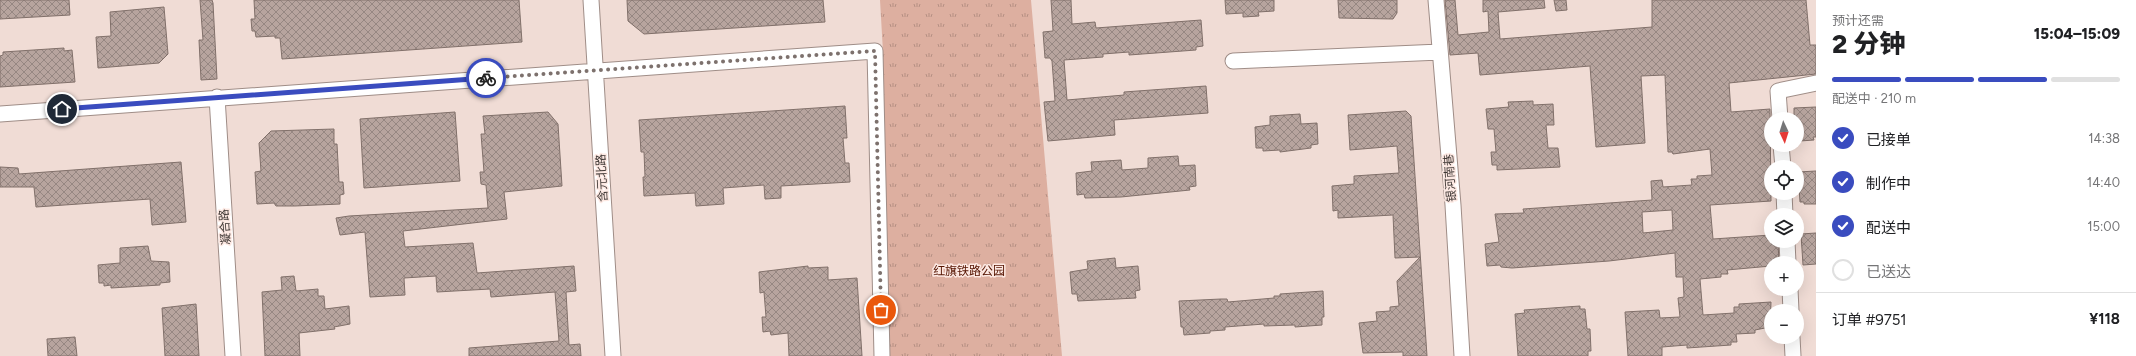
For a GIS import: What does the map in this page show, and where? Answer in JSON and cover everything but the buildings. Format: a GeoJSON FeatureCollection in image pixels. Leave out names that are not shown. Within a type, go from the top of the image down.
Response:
{"type":"FeatureCollection","features":[{"type":"Feature","properties":{"kind":"street","name":"含元北路"},"geometry":{"type":"LineString","coordinates":[[591,0],[613,356]]}},
{"type":"Feature","properties":{"kind":"street","name":"银河南巷"},"geometry":{"type":"LineString","coordinates":[[1436,0],[1462,356]]}},
{"type":"Feature","properties":{"kind":"street"},"geometry":{"type":"LineString","coordinates":[[0,114],[217,97],[875,51],[882,356]]}},
{"type":"Feature","properties":{"kind":"street"},"geometry":{"type":"LineString","coordinates":[[1233,61],[1440,52]]}},
{"type":"Feature","properties":{"kind":"street"},"geometry":{"type":"LineString","coordinates":[[1780,112],[1778,91],[1816,82]]}},
{"type":"Feature","properties":{"kind":"street","name":"凝合路"},"geometry":{"type":"LineString","coordinates":[[217,97],[233,356]]}},
{"type":"Feature","properties":{"kind":"street"},"geometry":{"type":"LineString","coordinates":[[1793,344],[1794,356]]}},
{"type":"Feature","properties":{"kind":"green space","name":"红旗铁路公园"},"geometry":{"type":"Polygon","coordinates":[[[880,0],[1031,0],[1062,356],[885,356],[883,52],[880,0]]]}},
{"type":"Feature","properties":{"kind":"way so far"},"geometry":{"type":"LineString","coordinates":[[486,78],[875,51],[881,310]]}},
{"type":"Feature","properties":{"kind":"route"},"geometry":{"type":"LineString","coordinates":[[62,109],[486,78]]}}]}
